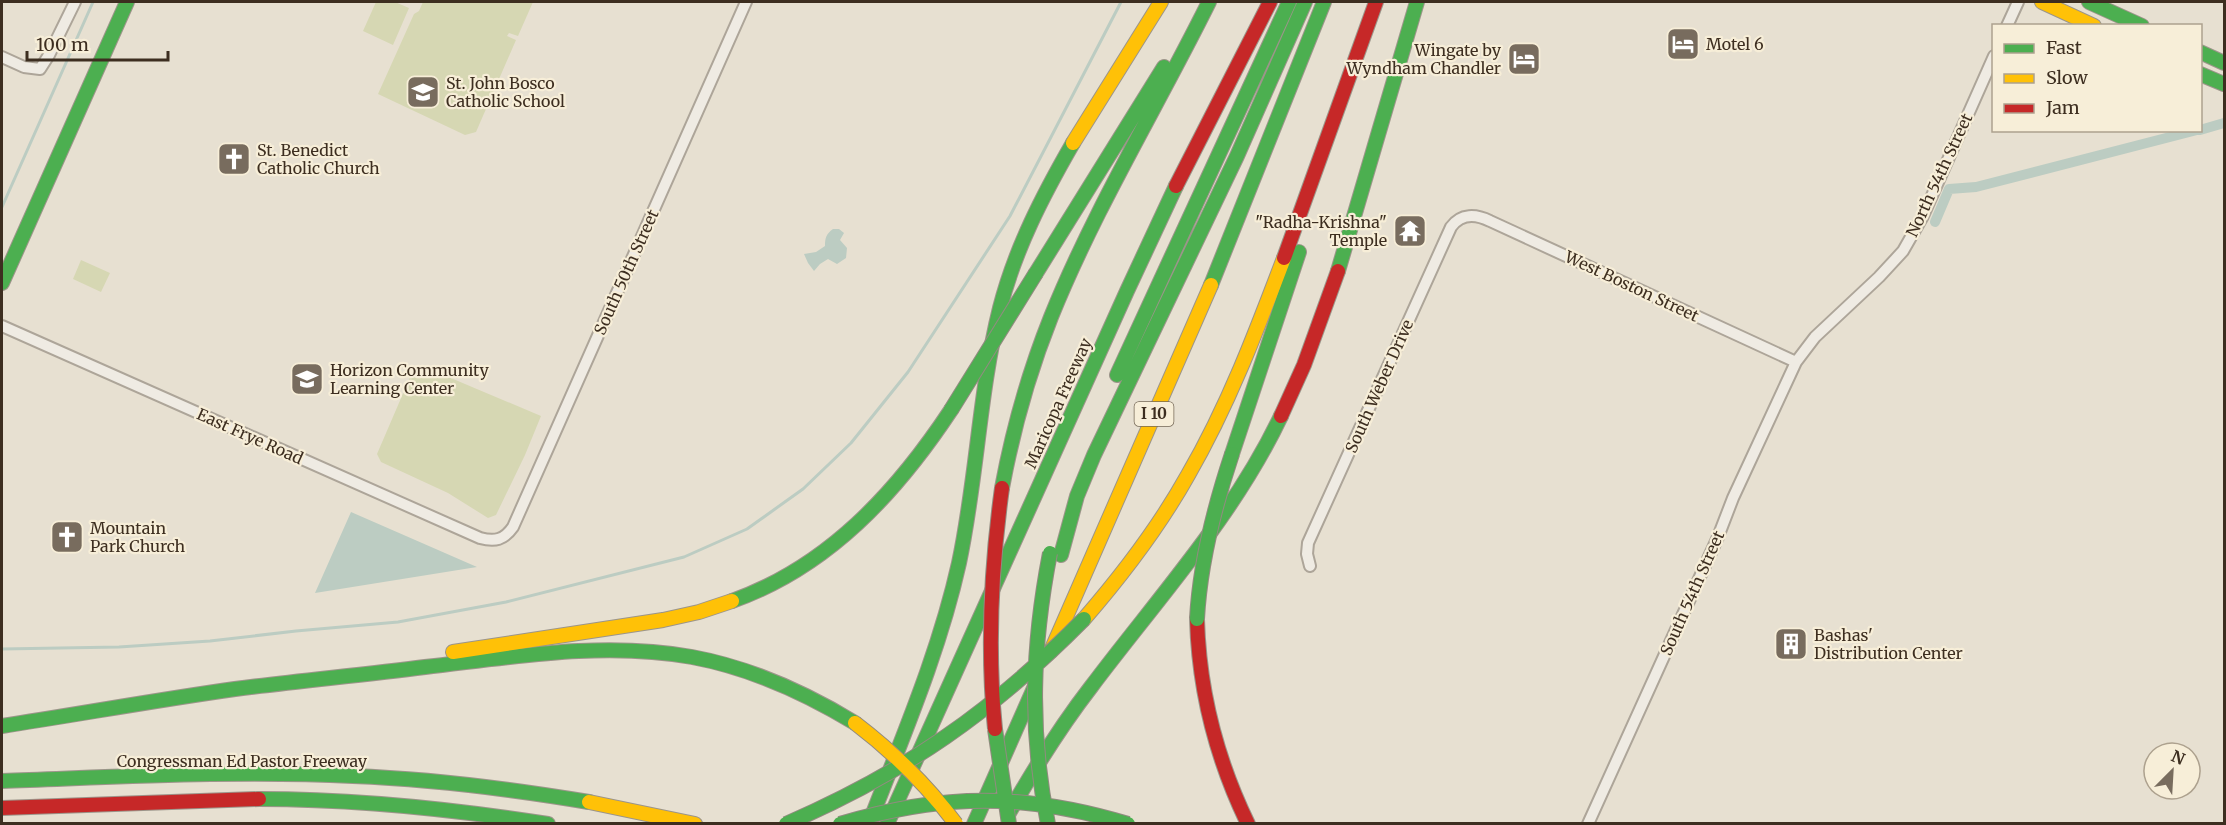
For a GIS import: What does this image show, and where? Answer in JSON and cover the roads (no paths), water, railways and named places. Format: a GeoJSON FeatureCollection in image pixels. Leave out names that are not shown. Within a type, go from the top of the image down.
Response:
{"type":"FeatureCollection","features":[{"type":"Feature","properties":{"kind":"main road"},"geometry":{"type":"LineString","coordinates":[[2,283],[127,2]]}},
{"type":"Feature","properties":{"kind":"main road"},"geometry":{"type":"LineString","coordinates":[[869,824],[923,683],[952,591],[969,509],[989,352],[1011,273],[1027,232],[1055,176],[1161,2]]}},
{"type":"Feature","properties":{"kind":"main road"},"geometry":{"type":"LineString","coordinates":[[270,685],[326,671],[697,612],[744,596],[804,565],[859,525],[884,501],[926,449],[1207,2]]}},
{"type":"Feature","properties":{"kind":"main road"},"geometry":{"type":"LineString","coordinates":[[1009,824],[996,746],[990,669],[992,569],[1002,488],[1014,431],[1028,383],[1060,294],[1095,222],[1182,58],[1207,2]]}},
{"type":"Feature","properties":{"kind":"main road","name":"Maricopa Freeway"},"geometry":{"type":"LineString","coordinates":[[887,824],[1127,291],[1171,197],[1270,2]]}},
{"type":"Feature","properties":{"kind":"main road"},"geometry":{"type":"LineString","coordinates":[[1048,824],[1037,757],[1033,684],[1038,616],[1064,501],[1078,463],[1176,244],[1244,102],[1288,2]]}},
{"type":"Feature","properties":{"kind":"main road"},"geometry":{"type":"LineString","coordinates":[[1059,824],[1049,762],[1045,686],[1050,613],[1061,555],[1077,496],[1094,455],[1237,156],[1305,2]]}},
{"type":"Feature","properties":{"kind":"main road","name":"I 10"},"geometry":{"type":"LineString","coordinates":[[974,824],[1099,544],[1150,422],[1193,330],[1324,2]]}},
{"type":"Feature","properties":{"kind":"main road"},"geometry":{"type":"LineString","coordinates":[[786,824],[865,788],[951,735],[1013,688],[1084,619],[1116,582],[1153,533],[1210,435],[1274,283],[1376,2]]}},
{"type":"Feature","properties":{"kind":"main road"},"geometry":{"type":"LineString","coordinates":[[1004,824],[1035,768],[1068,717],[1194,556],[1260,458],[1282,416],[1304,369],[1328,304],[1417,2]]}},
{"type":"Feature","properties":{"kind":"main road"},"geometry":{"type":"LineString","coordinates":[[2042,2],[2090,24]]}},
{"type":"Feature","properties":{"kind":"main road"},"geometry":{"type":"LineString","coordinates":[[2089,2],[2138,24]]}},
{"type":"Feature","properties":{"kind":"main road"},"geometry":{"type":"LineString","coordinates":[[1248,824],[1229,784],[1210,727],[1199,669],[1197,619],[1204,550],[1232,454],[1346,109],[1362,43]]}},
{"type":"Feature","properties":{"kind":"main road"},"geometry":{"type":"LineString","coordinates":[[2202,53],[2224,63]]}},
{"type":"Feature","properties":{"kind":"main road"},"geometry":{"type":"LineString","coordinates":[[2202,73],[2219,70],[2224,73]]}},
{"type":"Feature","properties":{"kind":"main road"},"geometry":{"type":"LineString","coordinates":[[2202,74],[2224,84]]}},
{"type":"Feature","properties":{"kind":"main road"},"geometry":{"type":"LineString","coordinates":[[2,726],[270,685],[551,655],[616,650],[650,651],[720,662],[769,677],[817,700],[855,723],[880,742],[915,774],[956,824]]}},
{"type":"Feature","properties":{"kind":"main road","name":"Congressman Ed Pastor Freeway"},"geometry":{"type":"LineString","coordinates":[[2,781],[278,774],[392,778],[472,784],[540,793],[640,811],[695,824]]}},
{"type":"Feature","properties":{"kind":"main road"},"geometry":{"type":"LineString","coordinates":[[840,824],[909,806],[981,799],[1059,805],[1128,824]]}},
{"type":"Feature","properties":{"kind":"main road"},"geometry":{"type":"LineString","coordinates":[[2,808],[198,801],[313,800],[416,806],[548,824]]}},
{"type":"Feature","properties":{"kind":"street"},"geometry":{"type":"LineString","coordinates":[[2,57],[24,67],[40,69],[49,56],[75,2]]}},
{"type":"Feature","properties":{"kind":"street","name":"South 50th Street"},"geometry":{"type":"LineString","coordinates":[[500,540],[508,535],[517,518],[746,2]]}},
{"type":"Feature","properties":{"kind":"street"},"geometry":{"type":"LineString","coordinates":[[2008,24],[2018,2]]}},
{"type":"Feature","properties":{"kind":"street","name":"North 54th Street"},"geometry":{"type":"LineString","coordinates":[[1796,362],[1815,337],[1879,278],[1903,251],[1927,207],[1992,61]]}},
{"type":"Feature","properties":{"kind":"street","name":"West Boston Street"},"geometry":{"type":"LineString","coordinates":[[1467,216],[1478,215],[1796,362]]}},
{"type":"Feature","properties":{"kind":"street","name":"South Weber Drive"},"geometry":{"type":"LineString","coordinates":[[1310,566],[1307,554],[1308,543],[1451,227],[1456,220],[1467,216]]}},
{"type":"Feature","properties":{"kind":"street","name":"East Frye Road"},"geometry":{"type":"LineString","coordinates":[[2,327],[480,538],[492,542],[500,540]]}},
{"type":"Feature","properties":{"kind":"street","name":"South 54th Street"},"geometry":{"type":"LineString","coordinates":[[1588,824],[1796,362]]}},
{"type":"Feature","properties":{"kind":"waterway"},"geometry":{"type":"LineString","coordinates":[[2,207],[93,2]]}},
{"type":"Feature","properties":{"kind":"waterway"},"geometry":{"type":"LineString","coordinates":[[2,649],[119,647],[210,641],[398,622],[506,602],[684,557],[747,529],[803,489],[851,443],[908,372],[1010,216],[1121,2]]}},
{"type":"Feature","properties":{"kind":"waterway"},"geometry":{"type":"LineString","coordinates":[[2202,129],[2224,123]]}},
{"type":"Feature","properties":{"kind":"waterway"},"geometry":{"type":"LineString","coordinates":[[1935,222],[1949,189],[1976,187],[2189,132]]}},
{"type":"Feature","properties":{"kind":"place","name":"Motel 6"},"geometry":{"type":"Point","coordinates":[1683,44]}},
{"type":"Feature","properties":{"kind":"place","name":"Wingate by Wyndham Chandler"},"geometry":{"type":"Point","coordinates":[1524,59]}},
{"type":"Feature","properties":{"kind":"place","name":"St. John Bosco Catholic School"},"geometry":{"type":"Point","coordinates":[423,92]}},
{"type":"Feature","properties":{"kind":"place","name":"St. Benedict Catholic Church"},"geometry":{"type":"Point","coordinates":[234,159]}},
{"type":"Feature","properties":{"kind":"place","name":"\"Radha-Krishna\" Temple"},"geometry":{"type":"Point","coordinates":[1410,231]}},
{"type":"Feature","properties":{"kind":"place","name":"Horizon Community Learning Center"},"geometry":{"type":"Point","coordinates":[307,379]}},
{"type":"Feature","properties":{"kind":"place","name":"Mountain Park Church"},"geometry":{"type":"Point","coordinates":[67,537]}},
{"type":"Feature","properties":{"kind":"place","name":"Bashas' Distribution Center"},"geometry":{"type":"Point","coordinates":[1791,644]}}]}
